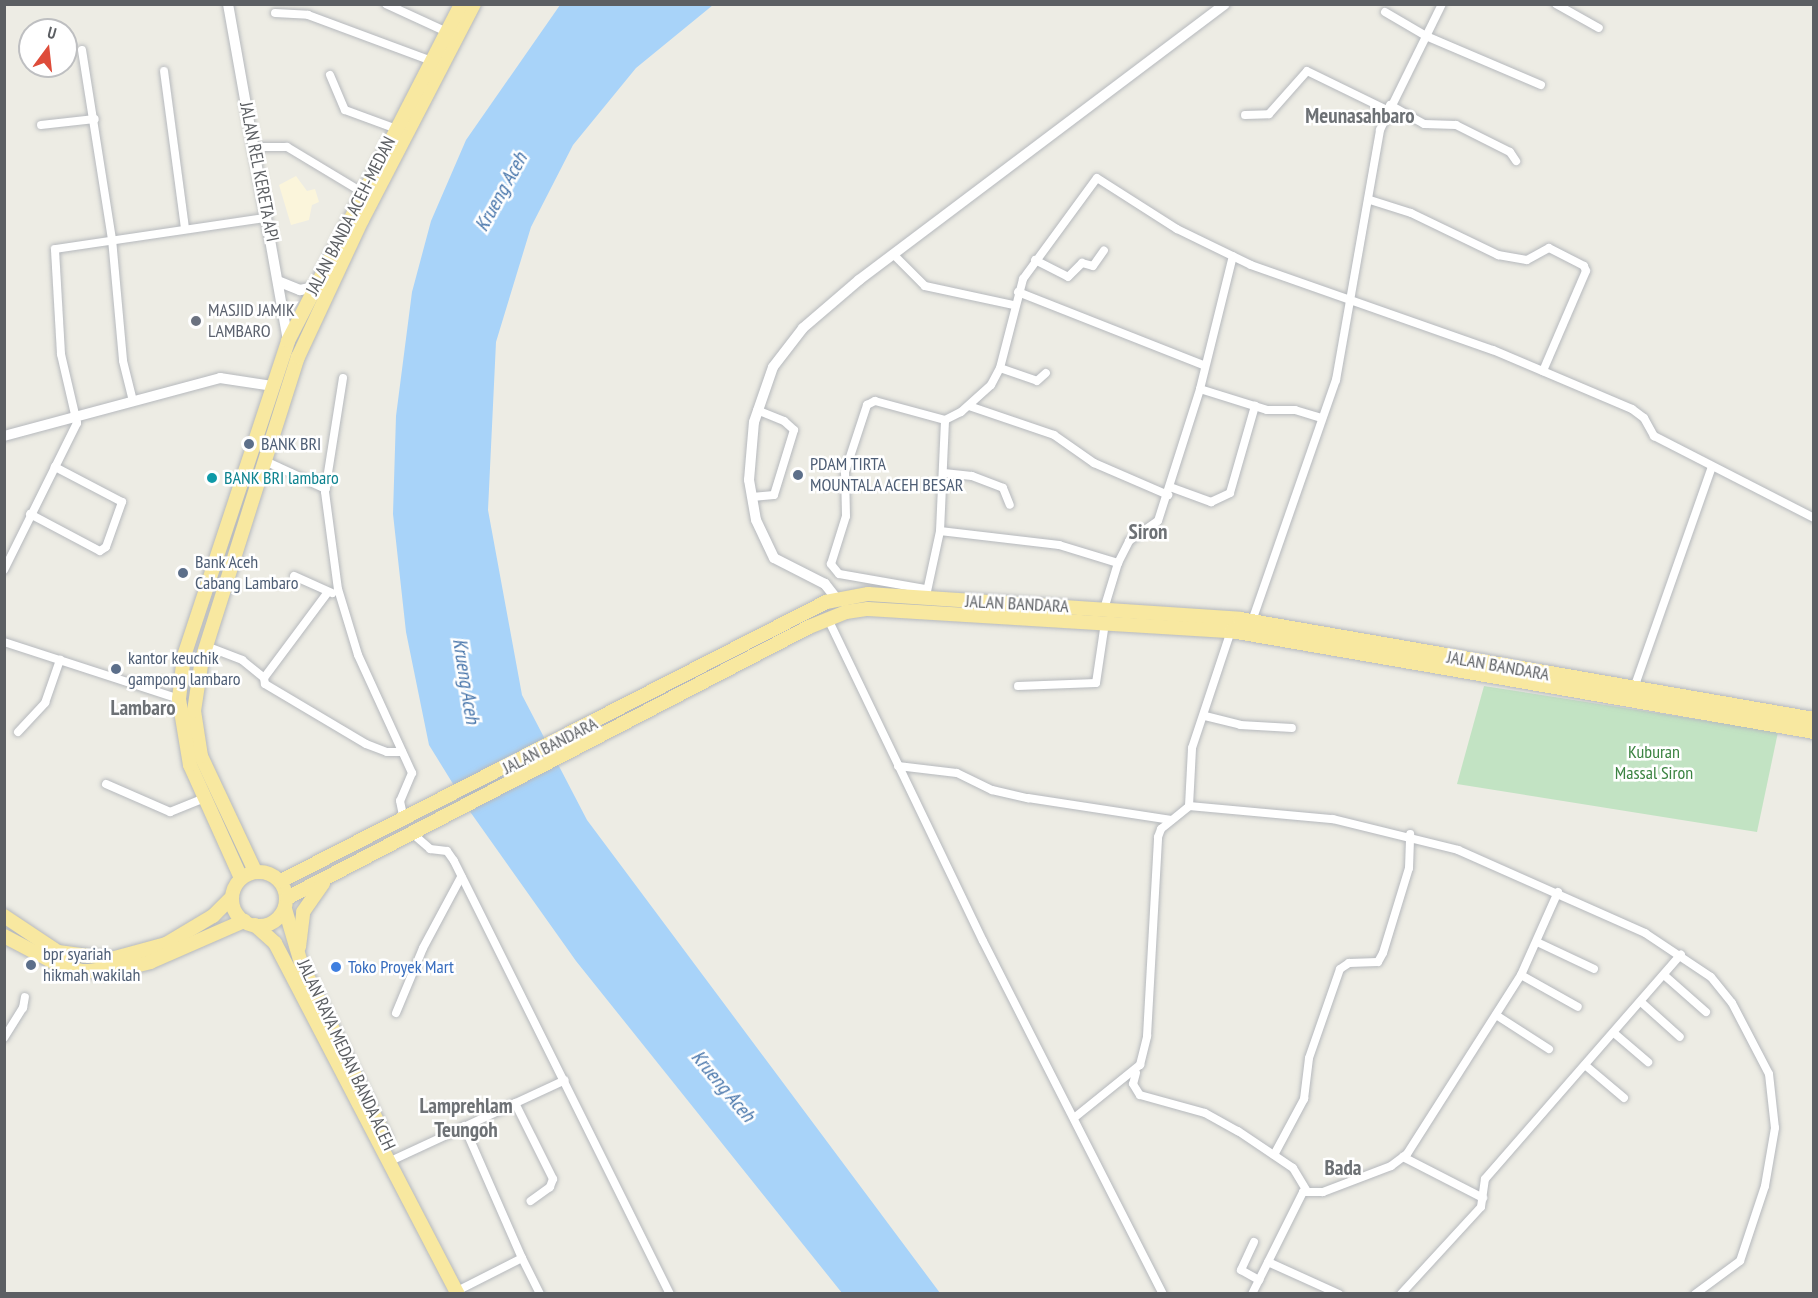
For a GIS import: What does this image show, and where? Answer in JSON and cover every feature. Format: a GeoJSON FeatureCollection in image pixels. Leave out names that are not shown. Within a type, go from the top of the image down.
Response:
{"type":"FeatureCollection","features":[{"type":"Feature","properties":{"kind":"highway","name":"JALAN BANDA ACEH-MEDAN"},"geometry":{"type":"LineString","coordinates":[[255,872],[201,756],[194,698],[206,646],[265,461],[315,318],[432,61],[461,4]]}},
{"type":"Feature","properties":{"kind":"highway","name":"JALAN BANDA ACEH-MEDAN"},"geometry":{"type":"LineString","coordinates":[[241,878],[190,765],[179,699],[184,656],[288,341],[362,192],[474,4]]}},
{"type":"Feature","properties":{"kind":"highway","name":"JALAN BANDARA"},"geometry":{"type":"LineString","coordinates":[[280,881],[404,821],[836,598],[926,593],[977,611]]}},
{"type":"Feature","properties":{"kind":"highway","name":"JALAN BANDARA"},"geometry":{"type":"LineString","coordinates":[[286,904],[330,875],[809,627],[828,619],[868,609],[1252,621],[1814,718]]}},
{"type":"Feature","properties":{"kind":"highway","name":"JALAN BANDARA"},"geometry":{"type":"LineString","coordinates":[[1104,616],[1231,631],[1814,732]]}},
{"type":"Feature","properties":{"kind":"highway"},"geometry":{"type":"LineString","coordinates":[[4,916],[58,952],[111,959],[166,944],[213,916],[232,897],[241,878],[255,872],[280,881],[286,904],[273,922],[249,923],[150,962],[115,971],[61,966],[4,936]]}},
{"type":"Feature","properties":{"kind":"highway"},"geometry":{"type":"LineString","coordinates":[[302,963],[298,938],[303,912],[312,894],[330,875]]}},
{"type":"Feature","properties":{"kind":"highway"},"geometry":{"type":"LineString","coordinates":[[232,897],[234,910],[249,923]]}},
{"type":"Feature","properties":{"kind":"highway","name":"JALAN RAYA MEDAN BANDA ACEH"},"geometry":{"type":"LineString","coordinates":[[286,904],[302,963],[395,1159],[410,1200]]}},
{"type":"Feature","properties":{"kind":"highway","name":"JALAN RAYA MEDAN BANDA ACEH"},"geometry":{"type":"LineString","coordinates":[[249,923],[276,943],[457,1292]]}},
{"type":"Feature","properties":{"kind":"street","name":"JALAN REL KERETA API"},"geometry":{"type":"LineString","coordinates":[[228,4],[252,147],[280,282],[288,341]]}},
{"type":"Feature","properties":{"kind":"street"},"geometry":{"type":"LineString","coordinates":[[386,4],[447,32]]}},
{"type":"Feature","properties":{"kind":"street"},"geometry":{"type":"LineString","coordinates":[[836,598],[825,584],[786,568],[767,550],[752,497],[757,410],[773,367],[789,343],[893,254],[1225,4]]}},
{"type":"Feature","properties":{"kind":"street"},"geometry":{"type":"LineString","coordinates":[[1252,621],[1336,380],[1389,107],[1442,4]]}},
{"type":"Feature","properties":{"kind":"street"},"geometry":{"type":"LineString","coordinates":[[1556,4],[1599,28]]}},
{"type":"Feature","properties":{"kind":"street"},"geometry":{"type":"LineString","coordinates":[[275,12],[308,15],[432,61]]}},
{"type":"Feature","properties":{"kind":"street"},"geometry":{"type":"LineString","coordinates":[[1385,12],[1426,36],[1541,85]]}},
{"type":"Feature","properties":{"kind":"street"},"geometry":{"type":"LineString","coordinates":[[82,50],[95,119],[112,238],[123,361],[134,401]]}},
{"type":"Feature","properties":{"kind":"street"},"geometry":{"type":"LineString","coordinates":[[164,71],[185,228]]}},
{"type":"Feature","properties":{"kind":"street"},"geometry":{"type":"LineString","coordinates":[[1245,114],[1269,114],[1307,71],[1424,124],[1456,125],[1510,152],[1516,161]]}},
{"type":"Feature","properties":{"kind":"street"},"geometry":{"type":"LineString","coordinates":[[330,75],[345,110],[404,125]]}},
{"type":"Feature","properties":{"kind":"street"},"geometry":{"type":"LineString","coordinates":[[41,125],[95,119]]}},
{"type":"Feature","properties":{"kind":"street"},"geometry":{"type":"LineString","coordinates":[[252,147],[287,147],[362,192]]}},
{"type":"Feature","properties":{"kind":"street"},"geometry":{"type":"LineString","coordinates":[[825,584],[833,571],[831,564],[846,516],[845,472],[867,405],[875,401],[945,420],[969,406],[991,385],[1000,368],[1018,292],[1035,260],[1097,178],[1177,229],[1233,256],[1350,302],[1543,371],[1632,409],[1644,418],[1650,434],[1814,518]]}},
{"type":"Feature","properties":{"kind":"street"},"geometry":{"type":"LineString","coordinates":[[1370,200],[1411,213],[1498,255],[1527,260],[1549,248],[1584,266],[1586,271],[1543,371]]}},
{"type":"Feature","properties":{"kind":"street"},"geometry":{"type":"LineString","coordinates":[[4,570],[55,467],[76,417],[61,354],[53,252],[112,238],[266,218]]}},
{"type":"Feature","properties":{"kind":"street"},"geometry":{"type":"LineString","coordinates":[[1035,260],[1068,278],[1082,263],[1093,266],[1104,250]]}},
{"type":"Feature","properties":{"kind":"street"},"geometry":{"type":"LineString","coordinates":[[893,254],[925,286],[1014,305]]}},
{"type":"Feature","properties":{"kind":"street"},"geometry":{"type":"LineString","coordinates":[[1018,686],[1096,683],[1104,616],[1118,563],[1129,541],[1158,521],[1200,389],[1203,365],[1233,256]]}},
{"type":"Feature","properties":{"kind":"street"},"geometry":{"type":"LineString","coordinates":[[280,282],[300,290],[314,287]]}},
{"type":"Feature","properties":{"kind":"street"},"geometry":{"type":"LineString","coordinates":[[1018,292],[1203,365]]}},
{"type":"Feature","properties":{"kind":"street"},"geometry":{"type":"LineString","coordinates":[[1000,368],[1037,381],[1046,373]]}},
{"type":"Feature","properties":{"kind":"street"},"geometry":{"type":"LineString","coordinates":[[4,436],[220,378],[273,386]]}},
{"type":"Feature","properties":{"kind":"street"},"geometry":{"type":"LineString","coordinates":[[343,378],[326,489],[338,589],[358,655],[412,773],[399,801],[404,821]]}},
{"type":"Feature","properties":{"kind":"street"},"geometry":{"type":"LineString","coordinates":[[1200,389],[1254,406],[1322,418]]}},
{"type":"Feature","properties":{"kind":"street"},"geometry":{"type":"LineString","coordinates":[[969,406],[1054,435],[1094,463],[1169,491],[1211,502],[1230,493],[1254,406]]}},
{"type":"Feature","properties":{"kind":"street"},"geometry":{"type":"LineString","coordinates":[[752,497],[774,495],[794,430],[784,421],[757,410]]}},
{"type":"Feature","properties":{"kind":"street"},"geometry":{"type":"LineString","coordinates":[[833,571],[926,593],[940,531],[945,420]]}},
{"type":"Feature","properties":{"kind":"street"},"geometry":{"type":"LineString","coordinates":[[265,461],[326,489]]}},
{"type":"Feature","properties":{"kind":"street"},"geometry":{"type":"LineString","coordinates":[[1634,688],[1712,466]]}},
{"type":"Feature","properties":{"kind":"street"},"geometry":{"type":"LineString","coordinates":[[30,514],[100,551],[106,547],[122,502],[55,467]]}},
{"type":"Feature","properties":{"kind":"street"},"geometry":{"type":"LineString","coordinates":[[944,473],[972,476],[1003,488],[1010,505]]}},
{"type":"Feature","properties":{"kind":"street"},"geometry":{"type":"LineString","coordinates":[[940,531],[1059,545],[1118,563]]}},
{"type":"Feature","properties":{"kind":"street"},"geometry":{"type":"LineString","coordinates":[[294,576],[328,592]]}},
{"type":"Feature","properties":{"kind":"street"},"geometry":{"type":"LineString","coordinates":[[264,678],[328,592],[338,589]]}},
{"type":"Feature","properties":{"kind":"street"},"geometry":{"type":"LineString","coordinates":[[828,619],[898,766],[1162,1293]]}},
{"type":"Feature","properties":{"kind":"street"},"geometry":{"type":"LineString","coordinates":[[1189,806],[1192,748],[1205,716],[1231,631]]}},
{"type":"Feature","properties":{"kind":"street"},"geometry":{"type":"LineString","coordinates":[[4,642],[179,699]]}},
{"type":"Feature","properties":{"kind":"street"},"geometry":{"type":"LineString","coordinates":[[206,646],[242,660],[264,678],[268,688],[338,729],[387,752],[402,752]]}},
{"type":"Feature","properties":{"kind":"street"},"geometry":{"type":"LineString","coordinates":[[18,732],[45,703],[60,660]]}},
{"type":"Feature","properties":{"kind":"street"},"geometry":{"type":"LineString","coordinates":[[1205,716],[1240,725],[1292,728]]}},
{"type":"Feature","properties":{"kind":"street"},"geometry":{"type":"LineString","coordinates":[[898,766],[957,773],[992,790],[1028,798],[1171,820]]}},
{"type":"Feature","properties":{"kind":"street"},"geometry":{"type":"LineString","coordinates":[[106,784],[170,812],[205,798]]}},
{"type":"Feature","properties":{"kind":"street"},"geometry":{"type":"LineString","coordinates":[[1252,1293],[1306,1190],[1301,1177],[1274,1155],[1205,1113],[1140,1095],[1133,1084],[1147,1036],[1158,837],[1171,820],[1189,806],[1333,819],[1410,834],[1558,892],[1681,954],[1711,977],[1732,1004],[1769,1074],[1776,1110],[1768,1171],[1740,1261],[1695,1293]]}},
{"type":"Feature","properties":{"kind":"street"},"geometry":{"type":"LineString","coordinates":[[413,834],[430,849],[447,851],[565,1080],[669,1293]]}},
{"type":"Feature","properties":{"kind":"street"},"geometry":{"type":"LineString","coordinates":[[1274,1155],[1304,1099],[1309,1058],[1340,969],[1349,963],[1378,962],[1383,953],[1409,868],[1410,834]]}},
{"type":"Feature","properties":{"kind":"street"},"geometry":{"type":"LineString","coordinates":[[396,1013],[423,948],[461,877]]}},
{"type":"Feature","properties":{"kind":"street"},"geometry":{"type":"LineString","coordinates":[[1306,1190],[1323,1192],[1403,1157],[1521,975],[1558,892]]}},
{"type":"Feature","properties":{"kind":"street"},"geometry":{"type":"LineString","coordinates":[[1537,942],[1594,969]]}},
{"type":"Feature","properties":{"kind":"street"},"geometry":{"type":"LineString","coordinates":[[1401,1293],[1473,1217],[1483,1198],[1485,1179],[1681,954]]}},
{"type":"Feature","properties":{"kind":"street"},"geometry":{"type":"LineString","coordinates":[[1521,975],[1578,1007]]}},
{"type":"Feature","properties":{"kind":"street"},"geometry":{"type":"LineString","coordinates":[[1664,975],[1707,1012]]}},
{"type":"Feature","properties":{"kind":"street"},"geometry":{"type":"LineString","coordinates":[[4,1038],[19,1017],[25,998]]}},
{"type":"Feature","properties":{"kind":"street"},"geometry":{"type":"LineString","coordinates":[[1641,1002],[1680,1037]]}},
{"type":"Feature","properties":{"kind":"street"},"geometry":{"type":"LineString","coordinates":[[1496,1015],[1550,1049]]}},
{"type":"Feature","properties":{"kind":"street"},"geometry":{"type":"LineString","coordinates":[[1614,1033],[1648,1062]]}},
{"type":"Feature","properties":{"kind":"street"},"geometry":{"type":"LineString","coordinates":[[1585,1065],[1624,1098]]}},
{"type":"Feature","properties":{"kind":"street"},"geometry":{"type":"LineString","coordinates":[[1074,1118],[1137,1071]]}},
{"type":"Feature","properties":{"kind":"street"},"geometry":{"type":"LineString","coordinates":[[395,1159],[565,1080]]}},
{"type":"Feature","properties":{"kind":"street"},"geometry":{"type":"LineString","coordinates":[[515,1103],[552,1179],[550,1187],[531,1201]]}},
{"type":"Feature","properties":{"kind":"street"},"geometry":{"type":"LineString","coordinates":[[464,1126],[522,1258],[540,1293]]}},
{"type":"Feature","properties":{"kind":"street"},"geometry":{"type":"LineString","coordinates":[[1403,1157],[1483,1198]]}},
{"type":"Feature","properties":{"kind":"street"},"geometry":{"type":"LineString","coordinates":[[1254,1242],[1241,1270],[1259,1280]]}},
{"type":"Feature","properties":{"kind":"street"},"geometry":{"type":"LineString","coordinates":[[457,1292],[522,1258]]}},
{"type":"Feature","properties":{"kind":"street"},"geometry":{"type":"LineString","coordinates":[[1268,1262],[1339,1293]]}},
{"type":"Feature","properties":{"kind":"shaded area"},"geometry":{"type":"Polygon","coordinates":[[[296,176],[307,191],[315,189],[319,202],[312,205],[309,220],[291,225],[279,185],[296,176]]]}},
{"type":"Feature","properties":{"kind":"green space","name":"Kuburan Massal Siron"},"geometry":{"type":"Polygon","coordinates":[[[1484,686],[1778,732],[1757,832],[1457,784],[1484,686]]]}},
{"type":"Feature","properties":{"kind":"water","name":"Krueng Aceh"},"geometry":{"type":"Polygon","coordinates":[[[560,5],[713,5],[636,68],[573,145],[531,227],[496,342],[488,510],[522,695],[587,820],[940,1293],[842,1293],[576,961],[471,813],[429,745],[406,632],[393,514],[396,416],[412,292],[431,221],[466,140],[560,5]]]}},
{"type":"Feature","properties":{"kind":"place","name":"MASJID JAMIK LAMBARO"},"geometry":{"type":"Point","coordinates":[196,321]}},
{"type":"Feature","properties":{"kind":"place","name":"BANK BRI"},"geometry":{"type":"Point","coordinates":[249,444]}},
{"type":"Feature","properties":{"kind":"place","name":"PDAM TIRTA MOUNTALA ACEH BESAR"},"geometry":{"type":"Point","coordinates":[798,475]}},
{"type":"Feature","properties":{"kind":"place","name":"BANK BRI lambaro"},"geometry":{"type":"Point","coordinates":[212,478]}},
{"type":"Feature","properties":{"kind":"place","name":"Bank Aceh Cabang Lambaro"},"geometry":{"type":"Point","coordinates":[183,573]}},
{"type":"Feature","properties":{"kind":"place","name":"kantor keuchik gampong lambaro"},"geometry":{"type":"Point","coordinates":[116,669]}},
{"type":"Feature","properties":{"kind":"place","name":"bpr syariah hikmah wakilah"},"geometry":{"type":"Point","coordinates":[31,965]}},
{"type":"Feature","properties":{"kind":"place","name":"Toko Proyek Mart"},"geometry":{"type":"Point","coordinates":[336,967]}},
{"type":"Feature","properties":{"kind":"district","name":"Meunasahbaro"},"geometry":{"type":"Point","coordinates":[1360,116]}},
{"type":"Feature","properties":{"kind":"district","name":"Siron"},"geometry":{"type":"Point","coordinates":[1148,532]}},
{"type":"Feature","properties":{"kind":"district","name":"Lambaro"},"geometry":{"type":"Point","coordinates":[143,708]}},
{"type":"Feature","properties":{"kind":"district","name":"Lamprehlam Teungoh"},"geometry":{"type":"Point","coordinates":[466,1118]}},
{"type":"Feature","properties":{"kind":"district","name":"Bada"},"geometry":{"type":"Point","coordinates":[1343,1168]}}]}
